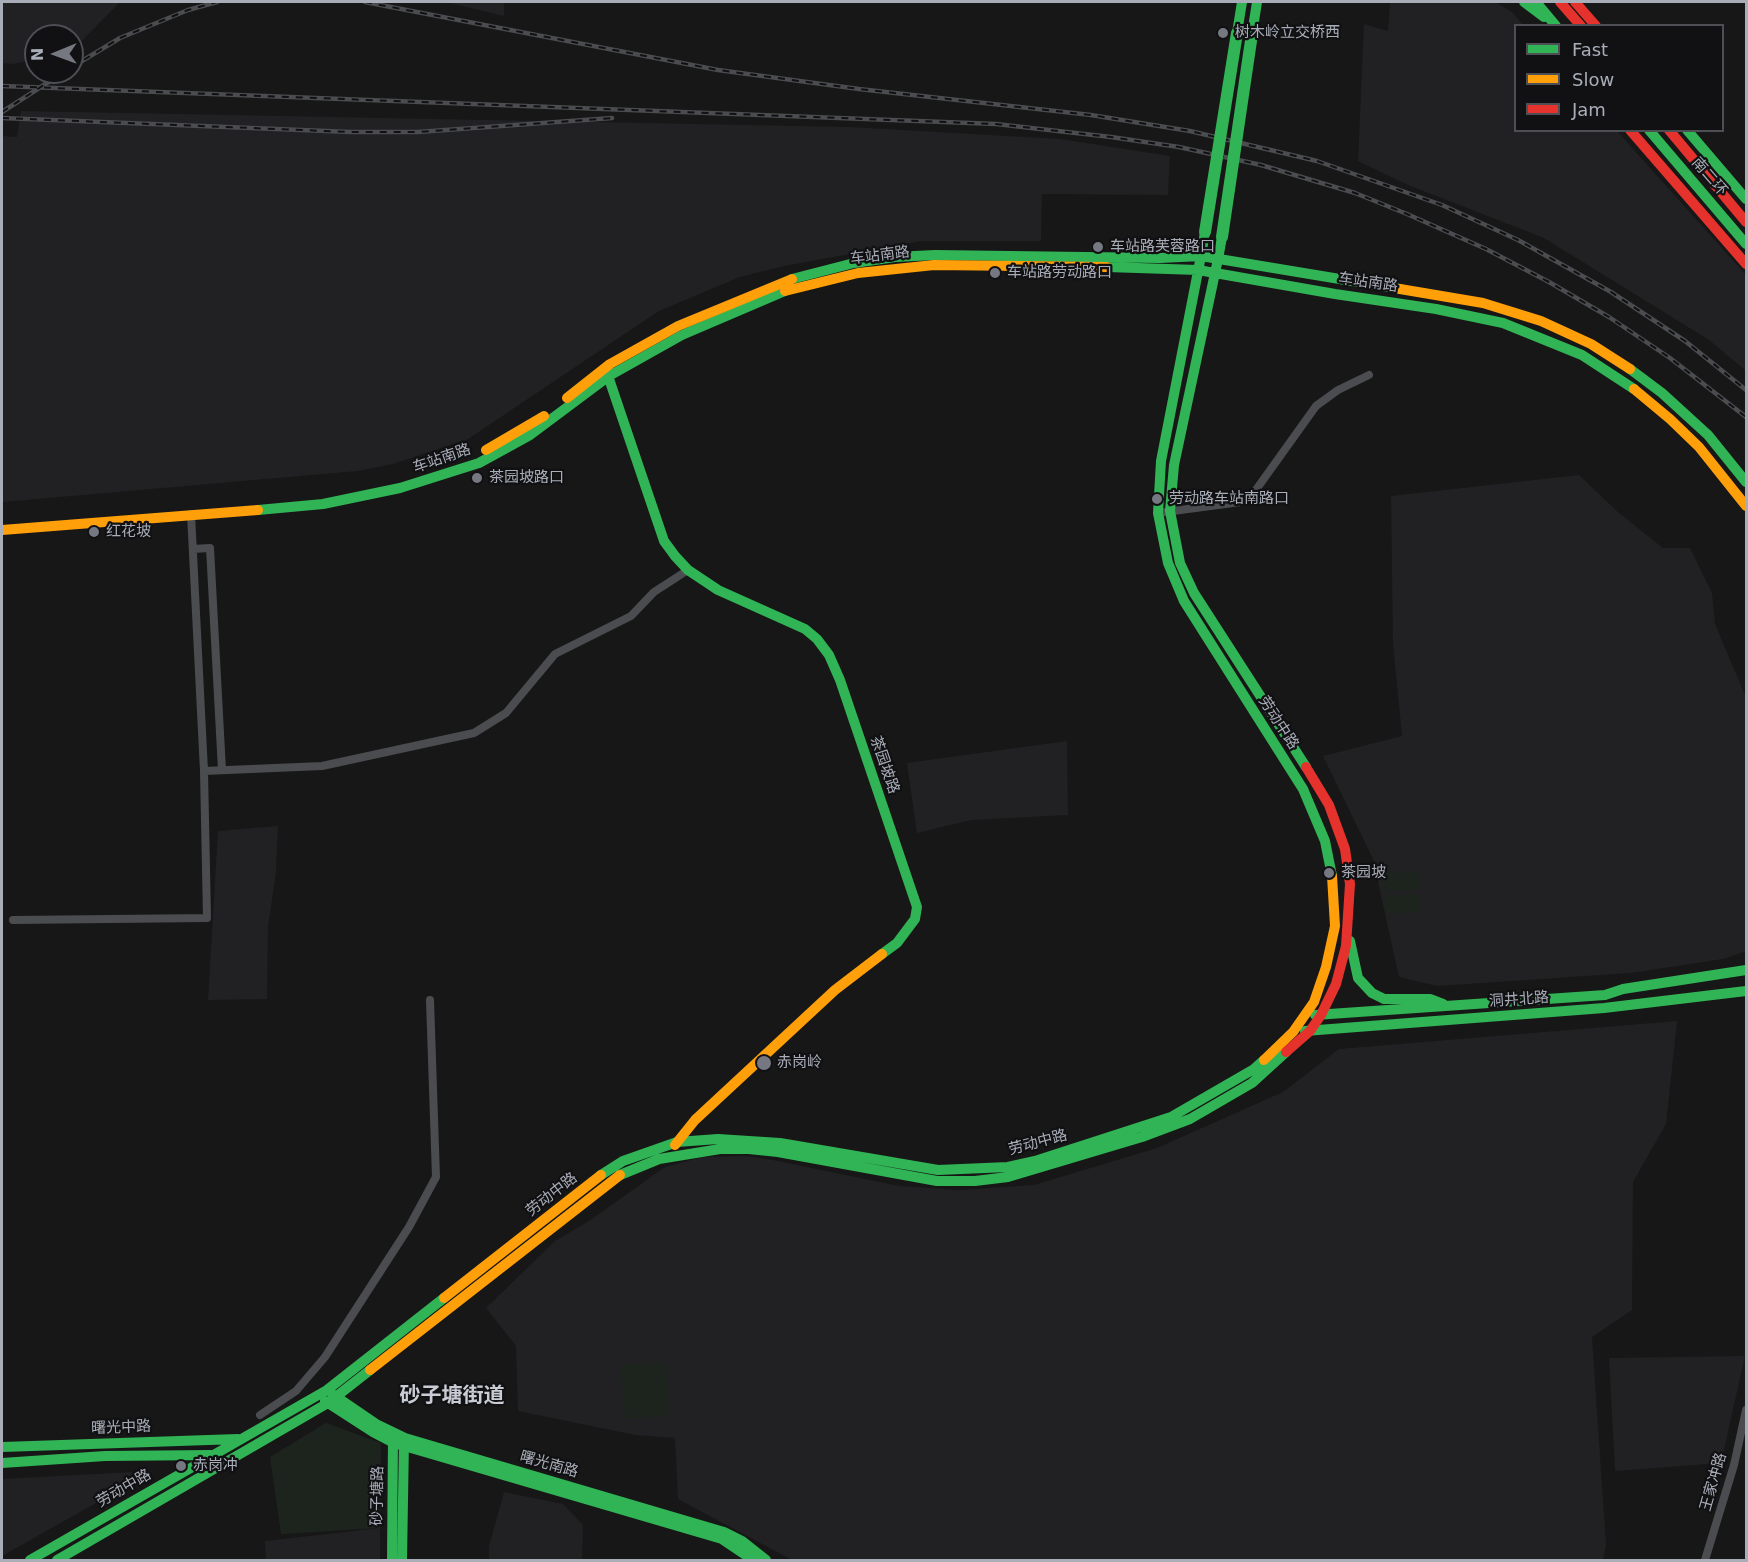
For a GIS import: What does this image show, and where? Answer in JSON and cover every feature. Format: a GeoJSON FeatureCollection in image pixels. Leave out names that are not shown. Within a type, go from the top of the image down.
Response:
{"type":"FeatureCollection","features":[{"type":"Feature","properties":{"kind":"main road","name":"劳动中路"},"geometry":{"type":"LineString","coordinates":[[30,1560],[242,1439],[327,1396],[611,1167],[635,1156],[677,1142],[747,1139],[928,1169],[972,1170],[1008,1167],[1035,1161],[1171,1117],[1254,1069],[1293,1032],[1314,1002],[1326,967],[1335,926],[1334,884],[1325,841],[1303,789],[1184,601],[1168,563],[1161,461],[1201,256],[1242,2]]}},
{"type":"Feature","properties":{"kind":"main road","name":"劳动中路"},"geometry":{"type":"LineString","coordinates":[[57,1560],[239,1455],[327,1396],[619,1176],[659,1160],[720,1149],[749,1149],[778,1152],[930,1180],[975,1181],[1008,1178],[1132,1140],[1190,1119],[1252,1083],[1310,1031],[1321,1015],[1336,984],[1346,946],[1350,884],[1349,868],[1340,834],[1329,805],[1194,593],[1180,563],[1164,512],[1218,259],[1257,2]]}},
{"type":"Feature","properties":{"kind":"main road"},"geometry":{"type":"LineString","coordinates":[[1524,2],[1552,24]]}},
{"type":"Feature","properties":{"kind":"main road"},"geometry":{"type":"LineString","coordinates":[[1536,2],[1553,24]]}},
{"type":"Feature","properties":{"kind":"main road"},"geometry":{"type":"LineString","coordinates":[[1560,2],[1579,24]]}},
{"type":"Feature","properties":{"kind":"main road"},"geometry":{"type":"LineString","coordinates":[[1575,2],[1594,24]]}},
{"type":"Feature","properties":{"kind":"main road"},"geometry":{"type":"LineString","coordinates":[[1632,132],[1746,264]]}},
{"type":"Feature","properties":{"kind":"main road","name":"南二环"},"geometry":{"type":"LineString","coordinates":[[1651,132],[1746,244]]}},
{"type":"Feature","properties":{"kind":"main road","name":"南二环"},"geometry":{"type":"LineString","coordinates":[[1671,132],[1746,222]]}},
{"type":"Feature","properties":{"kind":"main road"},"geometry":{"type":"LineString","coordinates":[[1689,132],[1746,199]]}},
{"type":"Feature","properties":{"kind":"main road","name":"车站南路"},"geometry":{"type":"LineString","coordinates":[[2,522],[296,501],[397,482],[444,467],[490,448],[678,326],[763,290],[795,277],[854,263],[895,257],[935,255],[1160,258],[1201,256],[1483,303],[1515,312],[1568,332],[1613,357],[1662,393],[1708,435],[1746,482]]}},
{"type":"Feature","properties":{"kind":"main road","name":"车站南路"},"geometry":{"type":"LineString","coordinates":[[2,530],[323,504],[400,488],[479,463],[530,435],[607,372],[682,334],[767,298],[797,287],[858,273],[934,265],[1198,270],[1503,323],[1556,343],[1609,372],[1636,391],[1699,447],[1746,506]]}},
{"type":"Feature","properties":{"kind":"main road","name":"茶园坡路"},"geometry":{"type":"LineString","coordinates":[[607,372],[664,541],[688,570],[718,590],[805,629],[817,639],[829,655],[840,680],[917,907],[915,919],[897,943],[835,990],[695,1120],[659,1160]]}},
{"type":"Feature","properties":{"kind":"main road"},"geometry":{"type":"LineString","coordinates":[[1348,929],[1358,978],[1372,993],[1388,1000],[1430,999],[1446,1005]]}},
{"type":"Feature","properties":{"kind":"main road","name":"洞井北路"},"geometry":{"type":"LineString","coordinates":[[1304,1016],[1605,995],[1623,989],[1746,970]]}},
{"type":"Feature","properties":{"kind":"main road","name":"洞井北路"},"geometry":{"type":"LineString","coordinates":[[1293,1032],[1614,1007],[1746,991]]}},
{"type":"Feature","properties":{"kind":"main road","name":"曙光南路"},"geometry":{"type":"LineString","coordinates":[[327,1396],[373,1432],[722,1539],[753,1560]]}},
{"type":"Feature","properties":{"kind":"main road","name":"曙光中路"},"geometry":{"type":"LineString","coordinates":[[2,1447],[242,1439]]}},
{"type":"Feature","properties":{"kind":"main road","name":"曙光南路"},"geometry":{"type":"LineString","coordinates":[[399,1440],[724,1532],[742,1541],[766,1560]]}},
{"type":"Feature","properties":{"kind":"main road","name":"砂子塘路"},"geometry":{"type":"LineString","coordinates":[[392,1560],[399,1440]]}},
{"type":"Feature","properties":{"kind":"main road","name":"砂子塘路"},"geometry":{"type":"LineString","coordinates":[[399,1440],[402,1560]]}},
{"type":"Feature","properties":{"kind":"main road","name":"曙光中路"},"geometry":{"type":"LineString","coordinates":[[2,1463],[105,1456],[239,1455]]}},
{"type":"Feature","properties":{"kind":"street"},"geometry":{"type":"LineString","coordinates":[[1164,512],[1248,501],[1316,406],[1338,390],[1369,375]]}},
{"type":"Feature","properties":{"kind":"street"},"geometry":{"type":"LineString","coordinates":[[13,920],[207,918],[204,771],[191,514]]}},
{"type":"Feature","properties":{"kind":"street"},"geometry":{"type":"LineString","coordinates":[[193,549],[210,548],[222,770]]}},
{"type":"Feature","properties":{"kind":"street"},"geometry":{"type":"LineString","coordinates":[[204,771],[322,766],[474,733],[507,713],[555,654],[632,616],[654,592],[688,570]]}},
{"type":"Feature","properties":{"kind":"street"},"geometry":{"type":"LineString","coordinates":[[260,1415],[296,1391],[325,1358],[409,1227],[436,1178],[430,1000]]}},
{"type":"Feature","properties":{"kind":"street","name":"王家冲路"},"geometry":{"type":"LineString","coordinates":[[1706,1560],[1734,1465],[1746,1410]]}},
{"type":"Feature","properties":{"kind":"shaded area"},"geometry":{"type":"Polygon","coordinates":[[[2,2],[120,2],[84,39],[84,24],[24,24],[24,62],[2,63],[2,2]]]}},
{"type":"Feature","properties":{"kind":"shaded area"},"geometry":{"type":"Polygon","coordinates":[[[446,2],[504,2],[504,16],[446,2]]]}},
{"type":"Feature","properties":{"kind":"shaded area"},"geometry":{"type":"Polygon","coordinates":[[[1390,2],[1495,2],[1512,12],[1522,24],[1514,24],[1514,132],[1618,132],[1746,275],[1746,371],[1709,340],[1544,238],[1408,185],[1358,161],[1364,24],[1388,31],[1390,2]]]}},
{"type":"Feature","properties":{"kind":"shaded area"},"geometry":{"type":"Polygon","coordinates":[[[21,111],[850,127],[1060,139],[1170,156],[1168,195],[1042,194],[1041,241],[922,241],[784,266],[740,277],[659,311],[468,439],[393,464],[358,471],[2,502],[2,136],[17,137],[21,111]]]}},
{"type":"Feature","properties":{"kind":"shaded area"},"geometry":{"type":"Polygon","coordinates":[[[1579,475],[1619,513],[1663,548],[1690,548],[1712,593],[1715,624],[1745,695],[1746,951],[1723,959],[1631,973],[1437,986],[1399,977],[1373,859],[1323,756],[1402,736],[1393,643],[1391,496],[1579,475]]]}},
{"type":"Feature","properties":{"kind":"shaded area"},"geometry":{"type":"Polygon","coordinates":[[[1067,741],[1068,815],[971,820],[917,833],[907,763],[1067,741]]]}},
{"type":"Feature","properties":{"kind":"shaded area"},"geometry":{"type":"Polygon","coordinates":[[[278,826],[276,872],[268,927],[267,999],[208,1000],[218,831],[278,826]]]}},
{"type":"Feature","properties":{"kind":"shaded area"},"geometry":{"type":"Polygon","coordinates":[[[1418,872],[1419,890],[1385,891],[1384,873],[1418,872]]]}},
{"type":"Feature","properties":{"kind":"shaded area"},"geometry":{"type":"Polygon","coordinates":[[[1419,894],[1420,912],[1386,914],[1385,896],[1419,894]]]}},
{"type":"Feature","properties":{"kind":"shaded area"},"geometry":{"type":"Polygon","coordinates":[[[1677,1021],[1666,1124],[1633,1182],[1632,1310],[1592,1337],[1606,1545],[1603,1560],[792,1560],[678,1499],[675,1438],[635,1435],[518,1411],[516,1346],[486,1308],[555,1241],[589,1221],[665,1167],[702,1157],[747,1156],[899,1186],[959,1190],[1034,1185],[1157,1148],[1283,1092],[1339,1049],[1677,1021]]]}},
{"type":"Feature","properties":{"kind":"shaded area"},"geometry":{"type":"Polygon","coordinates":[[[1745,1356],[1721,1463],[1615,1471],[1609,1358],[1745,1356]]]}},
{"type":"Feature","properties":{"kind":"shaded area"},"geometry":{"type":"Polygon","coordinates":[[[665,1362],[670,1415],[625,1419],[620,1365],[665,1362]]]}},
{"type":"Feature","properties":{"kind":"shaded area"},"geometry":{"type":"Polygon","coordinates":[[[326,1423],[381,1443],[380,1528],[281,1534],[270,1457],[326,1423]]]}},
{"type":"Feature","properties":{"kind":"shaded area"},"geometry":{"type":"Polygon","coordinates":[[[153,1471],[2,1556],[2,1479],[153,1471]]]}},
{"type":"Feature","properties":{"kind":"shaded area"},"geometry":{"type":"Polygon","coordinates":[[[504,1492],[563,1504],[583,1525],[582,1560],[489,1560],[489,1546],[504,1492]]]}},
{"type":"Feature","properties":{"kind":"shaded area"},"geometry":{"type":"Polygon","coordinates":[[[380,1528],[380,1560],[266,1560],[265,1541],[380,1528]]]}},
{"type":"Feature","properties":{"kind":"railway"},"geometry":{"type":"LineString","coordinates":[[84,60],[120,38],[188,10],[217,2]]}},
{"type":"Feature","properties":{"kind":"railway"},"geometry":{"type":"LineString","coordinates":[[365,2],[718,70],[859,89],[1091,115],[1190,131],[1317,161],[1442,205],[1518,240],[1611,292],[1685,341],[1746,390]]}},
{"type":"Feature","properties":{"kind":"railway"},"geometry":{"type":"LineString","coordinates":[[2,112],[45,84]]}},
{"type":"Feature","properties":{"kind":"railway"},"geometry":{"type":"LineString","coordinates":[[2,86],[996,124],[1179,147],[1261,165],[1355,193],[1486,249],[1609,317],[1670,358],[1746,417]]}},
{"type":"Feature","properties":{"kind":"railway"},"geometry":{"type":"LineString","coordinates":[[2,118],[351,132],[418,132],[612,118]]}},
{"type":"Feature","properties":{"kind":"traffic: fast"},"geometry":{"type":"LineString","coordinates":[[1237,33],[1242,2]]}},
{"type":"Feature","properties":{"kind":"traffic: fast"},"geometry":{"type":"LineString","coordinates":[[1252,34],[1257,2]]}},
{"type":"Feature","properties":{"kind":"traffic: fast"},"geometry":{"type":"LineString","coordinates":[[1524,2],[1544,17]]}},
{"type":"Feature","properties":{"kind":"traffic: fast"},"geometry":{"type":"LineString","coordinates":[[1536,2],[1554,24]]}},
{"type":"Feature","properties":{"kind":"traffic: fast"},"geometry":{"type":"LineString","coordinates":[[1205,232],[1237,33]]}},
{"type":"Feature","properties":{"kind":"traffic: fast"},"geometry":{"type":"LineString","coordinates":[[1222,237],[1252,34]]}},
{"type":"Feature","properties":{"kind":"traffic: fast"},"geometry":{"type":"LineString","coordinates":[[1651,132],[1746,244]]}},
{"type":"Feature","properties":{"kind":"traffic: fast"},"geometry":{"type":"LineString","coordinates":[[1689,132],[1746,199]]}},
{"type":"Feature","properties":{"kind":"traffic: fast"},"geometry":{"type":"LineString","coordinates":[[1201,256],[1205,232]]}},
{"type":"Feature","properties":{"kind":"traffic: fast"},"geometry":{"type":"LineString","coordinates":[[1218,259],[1222,237]]}},
{"type":"Feature","properties":{"kind":"traffic: fast"},"geometry":{"type":"LineString","coordinates":[[792,279],[854,263],[895,257],[935,255],[1160,258],[1201,256],[1400,289]]}},
{"type":"Feature","properties":{"kind":"traffic: fast"},"geometry":{"type":"LineString","coordinates":[[1201,256],[1161,461],[1158,513],[1168,563],[1184,601],[1303,789],[1325,841],[1332,876]]}},
{"type":"Feature","properties":{"kind":"traffic: fast"},"geometry":{"type":"LineString","coordinates":[[1218,259],[1174,465],[1170,511],[1180,563],[1194,593],[1306,767]]}},
{"type":"Feature","properties":{"kind":"traffic: fast"},"geometry":{"type":"LineString","coordinates":[[1107,267],[1198,270],[1436,309],[1503,323],[1582,355],[1634,389]]}},
{"type":"Feature","properties":{"kind":"traffic: fast"},"geometry":{"type":"LineString","coordinates":[[258,510],[323,504],[400,488],[479,463],[530,435],[609,376],[682,335],[785,291]]}},
{"type":"Feature","properties":{"kind":"traffic: fast"},"geometry":{"type":"LineString","coordinates":[[1630,369],[1662,393],[1708,435],[1746,482]]}},
{"type":"Feature","properties":{"kind":"traffic: fast"},"geometry":{"type":"LineString","coordinates":[[606,370],[664,541],[675,556],[688,570],[718,590],[805,629],[817,639],[829,655],[840,680],[917,907],[915,919],[897,943],[882,954]]}},
{"type":"Feature","properties":{"kind":"traffic: fast"},"geometry":{"type":"LineString","coordinates":[[1350,941],[1358,978],[1372,993],[1384,999],[1430,999],[1443,1004]]}},
{"type":"Feature","properties":{"kind":"traffic: fast"},"geometry":{"type":"LineString","coordinates":[[1315,1015],[1605,995],[1623,989],[1746,970]]}},
{"type":"Feature","properties":{"kind":"traffic: fast"},"geometry":{"type":"LineString","coordinates":[[1305,1031],[1604,1008],[1746,991]]}},
{"type":"Feature","properties":{"kind":"traffic: fast"},"geometry":{"type":"LineString","coordinates":[[620,1175],[659,1159],[720,1149],[749,1149],[778,1152],[937,1181],[975,1181],[1008,1177],[1142,1137],[1190,1119],[1252,1083],[1286,1052]]}},
{"type":"Feature","properties":{"kind":"traffic: fast"},"geometry":{"type":"LineString","coordinates":[[601,1175],[623,1161],[677,1142],[718,1139],[780,1143],[938,1170],[1008,1167],[1035,1161],[1171,1117],[1254,1069],[1264,1060]]}},
{"type":"Feature","properties":{"kind":"traffic: fast"},"geometry":{"type":"LineString","coordinates":[[30,1560],[327,1390],[444,1298]]}},
{"type":"Feature","properties":{"kind":"traffic: fast"},"geometry":{"type":"LineString","coordinates":[[57,1560],[328,1403],[370,1370]]}},
{"type":"Feature","properties":{"kind":"traffic: fast"},"geometry":{"type":"LineString","coordinates":[[332,1394],[376,1424],[405,1438],[724,1532],[742,1541],[766,1560]]}},
{"type":"Feature","properties":{"kind":"traffic: fast"},"geometry":{"type":"LineString","coordinates":[[325,1401],[394,1443],[722,1539],[753,1560]]}},
{"type":"Feature","properties":{"kind":"traffic: fast"},"geometry":{"type":"LineString","coordinates":[[2,1447],[238,1439]]}},
{"type":"Feature","properties":{"kind":"traffic: fast"},"geometry":{"type":"LineString","coordinates":[[392,1560],[393,1439]]}},
{"type":"Feature","properties":{"kind":"traffic: fast"},"geometry":{"type":"LineString","coordinates":[[402,1560],[404,1441]]}},
{"type":"Feature","properties":{"kind":"traffic: fast"},"geometry":{"type":"LineString","coordinates":[[2,1463],[105,1456],[211,1455]]}},
{"type":"Feature","properties":{"kind":"traffic: slow"},"geometry":{"type":"LineString","coordinates":[[785,291],[858,273],[934,265],[1107,267]]}},
{"type":"Feature","properties":{"kind":"traffic: slow"},"geometry":{"type":"LineString","coordinates":[[567,398],[610,364],[678,326],[792,279]]}},
{"type":"Feature","properties":{"kind":"traffic: slow"},"geometry":{"type":"LineString","coordinates":[[1400,289],[1483,303],[1541,321],[1591,344],[1630,369]]}},
{"type":"Feature","properties":{"kind":"traffic: slow"},"geometry":{"type":"LineString","coordinates":[[1634,389],[1699,447],[1746,506]]}},
{"type":"Feature","properties":{"kind":"traffic: slow"},"geometry":{"type":"LineString","coordinates":[[486,450],[544,416]]}},
{"type":"Feature","properties":{"kind":"traffic: slow"},"geometry":{"type":"LineString","coordinates":[[2,530],[258,510]]}},
{"type":"Feature","properties":{"kind":"traffic: slow"},"geometry":{"type":"LineString","coordinates":[[1264,1060],[1293,1032],[1314,1002],[1326,967],[1335,926],[1332,876]]}},
{"type":"Feature","properties":{"kind":"traffic: slow"},"geometry":{"type":"LineString","coordinates":[[675,1145],[695,1120],[835,990],[882,954]]}},
{"type":"Feature","properties":{"kind":"traffic: slow"},"geometry":{"type":"LineString","coordinates":[[444,1298],[601,1175]]}},
{"type":"Feature","properties":{"kind":"traffic: slow"},"geometry":{"type":"LineString","coordinates":[[370,1370],[620,1175]]}},
{"type":"Feature","properties":{"kind":"traffic: jam"},"geometry":{"type":"LineString","coordinates":[[1560,2],[1579,24]]}},
{"type":"Feature","properties":{"kind":"traffic: jam"},"geometry":{"type":"LineString","coordinates":[[1575,2],[1594,24]]}},
{"type":"Feature","properties":{"kind":"traffic: jam"},"geometry":{"type":"LineString","coordinates":[[1632,132],[1746,264]]}},
{"type":"Feature","properties":{"kind":"traffic: jam"},"geometry":{"type":"LineString","coordinates":[[1671,132],[1746,222]]}},
{"type":"Feature","properties":{"kind":"traffic: jam"},"geometry":{"type":"LineString","coordinates":[[1286,1052],[1310,1031],[1321,1015],[1336,984],[1346,946],[1350,884],[1345,849],[1329,805],[1306,767]]}},
{"type":"Feature","properties":{"kind":"place","name":"树木岭立交桥西"},"geometry":{"type":"Point","coordinates":[1223,33]}},
{"type":"Feature","properties":{"kind":"place","name":"车站路芙蓉路口"},"geometry":{"type":"Point","coordinates":[1098,247]}},
{"type":"Feature","properties":{"kind":"place","name":"车站路劳动路口"},"geometry":{"type":"Point","coordinates":[995,273]}},
{"type":"Feature","properties":{"kind":"place","name":"茶园坡路口"},"geometry":{"type":"Point","coordinates":[477,478]}},
{"type":"Feature","properties":{"kind":"place","name":"劳动路车站南路口"},"geometry":{"type":"Point","coordinates":[1157,499]}},
{"type":"Feature","properties":{"kind":"place","name":"红花坡"},"geometry":{"type":"Point","coordinates":[94,532]}},
{"type":"Feature","properties":{"kind":"place","name":"茶园坡"},"geometry":{"type":"Point","coordinates":[1329,873]}},
{"type":"Feature","properties":{"kind":"place","name":"赤岗岭"},"geometry":{"type":"Point","coordinates":[764,1063]}},
{"type":"Feature","properties":{"kind":"place","name":"赤岗冲"},"geometry":{"type":"Point","coordinates":[181,1466]}},
{"type":"Feature","properties":{"kind":"district","name":"砂子塘街道"},"geometry":{"type":"Point","coordinates":[452,1397]}}]}
